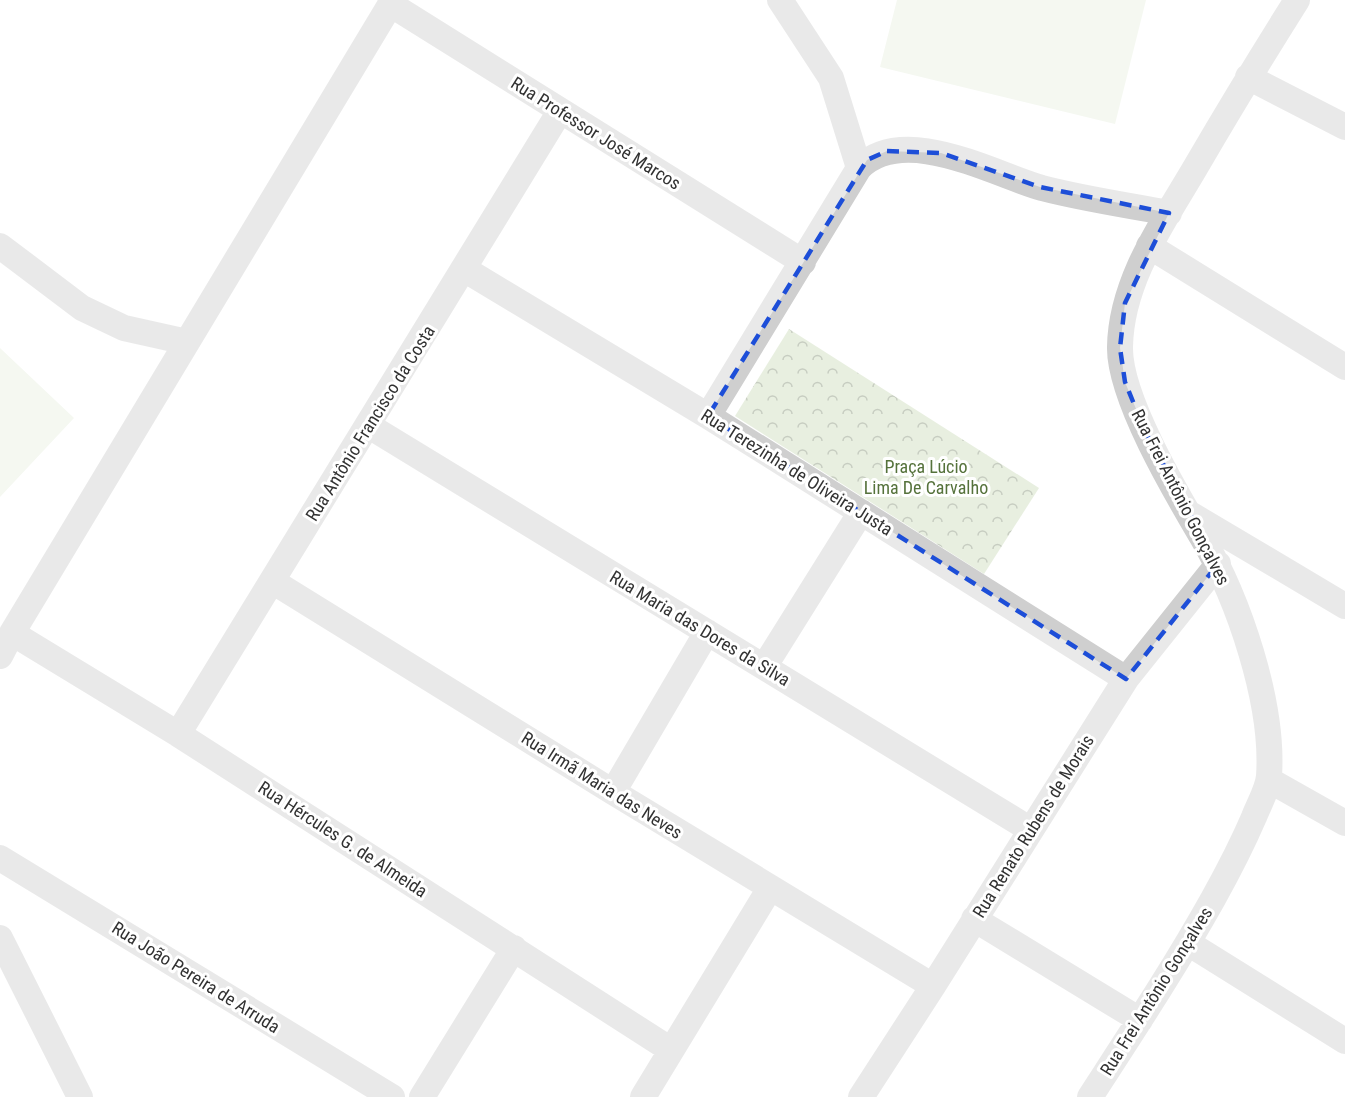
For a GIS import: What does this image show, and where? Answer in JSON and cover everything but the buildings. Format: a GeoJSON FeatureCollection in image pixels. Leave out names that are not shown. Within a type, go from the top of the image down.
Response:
{"type":"FeatureCollection","features":[{"type":"Feature","properties":{"kind":"street"},"geometry":{"type":"LineString","coordinates":[[780,0],[831,78],[860,168]]}},
{"type":"Feature","properties":{"kind":"street","name":"Rua Frei Antônio Gonçalves"},"geometry":{"type":"LineString","coordinates":[[1090,1097],[1188,943],[1243,843],[1269,780],[1267,725],[1256,664],[1218,564],[1187,513],[1145,431],[1125,382],[1120,348],[1125,303],[1149,246],[1248,77],[1297,0]]}},
{"type":"Feature","properties":{"kind":"street"},"geometry":{"type":"LineString","coordinates":[[0,656],[391,2]]}},
{"type":"Feature","properties":{"kind":"street","name":"Rua Professor José Marcos"},"geometry":{"type":"LineString","coordinates":[[391,2],[560,111],[803,262]]}},
{"type":"Feature","properties":{"kind":"street"},"geometry":{"type":"LineString","coordinates":[[1248,77],[1345,127]]}},
{"type":"Feature","properties":{"kind":"street","name":"Rua Antônio Francisco da Costa"},"geometry":{"type":"LineString","coordinates":[[178,734],[369,426],[560,111]]}},
{"type":"Feature","properties":{"kind":"street"},"geometry":{"type":"LineString","coordinates":[[708,416],[860,168],[867,160],[887,151],[912,150],[941,153],[1040,187],[1083,198],[1169,213]]}},
{"type":"Feature","properties":{"kind":"street"},"geometry":{"type":"LineString","coordinates":[[0,246],[82,308],[124,328],[187,342]]}},
{"type":"Feature","properties":{"kind":"street"},"geometry":{"type":"LineString","coordinates":[[1149,246],[1345,367]]}},
{"type":"Feature","properties":{"kind":"street","name":"Rua Terezinha de Oliveira Justa"},"geometry":{"type":"LineString","coordinates":[[465,269],[708,416],[1126,679]]}},
{"type":"Feature","properties":{"kind":"street","name":"Rua Maria das Dores da Silva"},"geometry":{"type":"LineString","coordinates":[[369,426],[1031,830]]}},
{"type":"Feature","properties":{"kind":"street"},"geometry":{"type":"LineString","coordinates":[[764,668],[861,512]]}},
{"type":"Feature","properties":{"kind":"street"},"geometry":{"type":"LineString","coordinates":[[1187,513],[1345,606]]}},
{"type":"Feature","properties":{"kind":"street","name":"Rua Renato Rubens de Morais"},"geometry":{"type":"LineString","coordinates":[[861,1097],[1126,679],[1218,564]]}},
{"type":"Feature","properties":{"kind":"street","name":"Rua Irmã Maria das Neves"},"geometry":{"type":"LineString","coordinates":[[272,581],[933,986]]}},
{"type":"Feature","properties":{"kind":"street"},"geometry":{"type":"LineString","coordinates":[[613,792],[707,632]]}},
{"type":"Feature","properties":{"kind":"street","name":"Rua Hércules G. de Almeida"},"geometry":{"type":"LineString","coordinates":[[12,633],[178,734],[671,1050]]}},
{"type":"Feature","properties":{"kind":"street"},"geometry":{"type":"LineString","coordinates":[[1269,780],[1345,823]]}},
{"type":"Feature","properties":{"kind":"street","name":"Rua João Pereira de Arruda"},"geometry":{"type":"LineString","coordinates":[[0,858],[392,1097]]}},
{"type":"Feature","properties":{"kind":"street"},"geometry":{"type":"LineString","coordinates":[[643,1097],[770,888]]}},
{"type":"Feature","properties":{"kind":"street"},"geometry":{"type":"LineString","coordinates":[[974,919],[1140,1020]]}},
{"type":"Feature","properties":{"kind":"street"},"geometry":{"type":"LineString","coordinates":[[0,938],[80,1097]]}},
{"type":"Feature","properties":{"kind":"street"},"geometry":{"type":"LineString","coordinates":[[1188,943],[1345,1041]]}},
{"type":"Feature","properties":{"kind":"street"},"geometry":{"type":"LineString","coordinates":[[422,1097],[514,948]]}},
{"type":"Feature","properties":{"kind":"highlighted area"},"geometry":{"type":"Polygon","coordinates":[[[887,151],[941,153],[1040,187],[1169,213],[1125,303],[1120,348],[1125,382],[1145,431],[1218,564],[1126,679],[708,416],[867,160],[887,151]]]}},
{"type":"Feature","properties":{"kind":"green space"},"geometry":{"type":"Polygon","coordinates":[[[897,0],[1146,0],[1115,124],[880,67],[897,0]]]}},
{"type":"Feature","properties":{"kind":"green space","name":"Praça Lúcio Lima De Carvalho"},"geometry":{"type":"Polygon","coordinates":[[[789,329],[1039,488],[984,574],[735,416],[789,329]]]}},
{"type":"Feature","properties":{"kind":"green space"},"geometry":{"type":"Polygon","coordinates":[[[0,348],[74,418],[0,497],[0,348]]]}}]}
